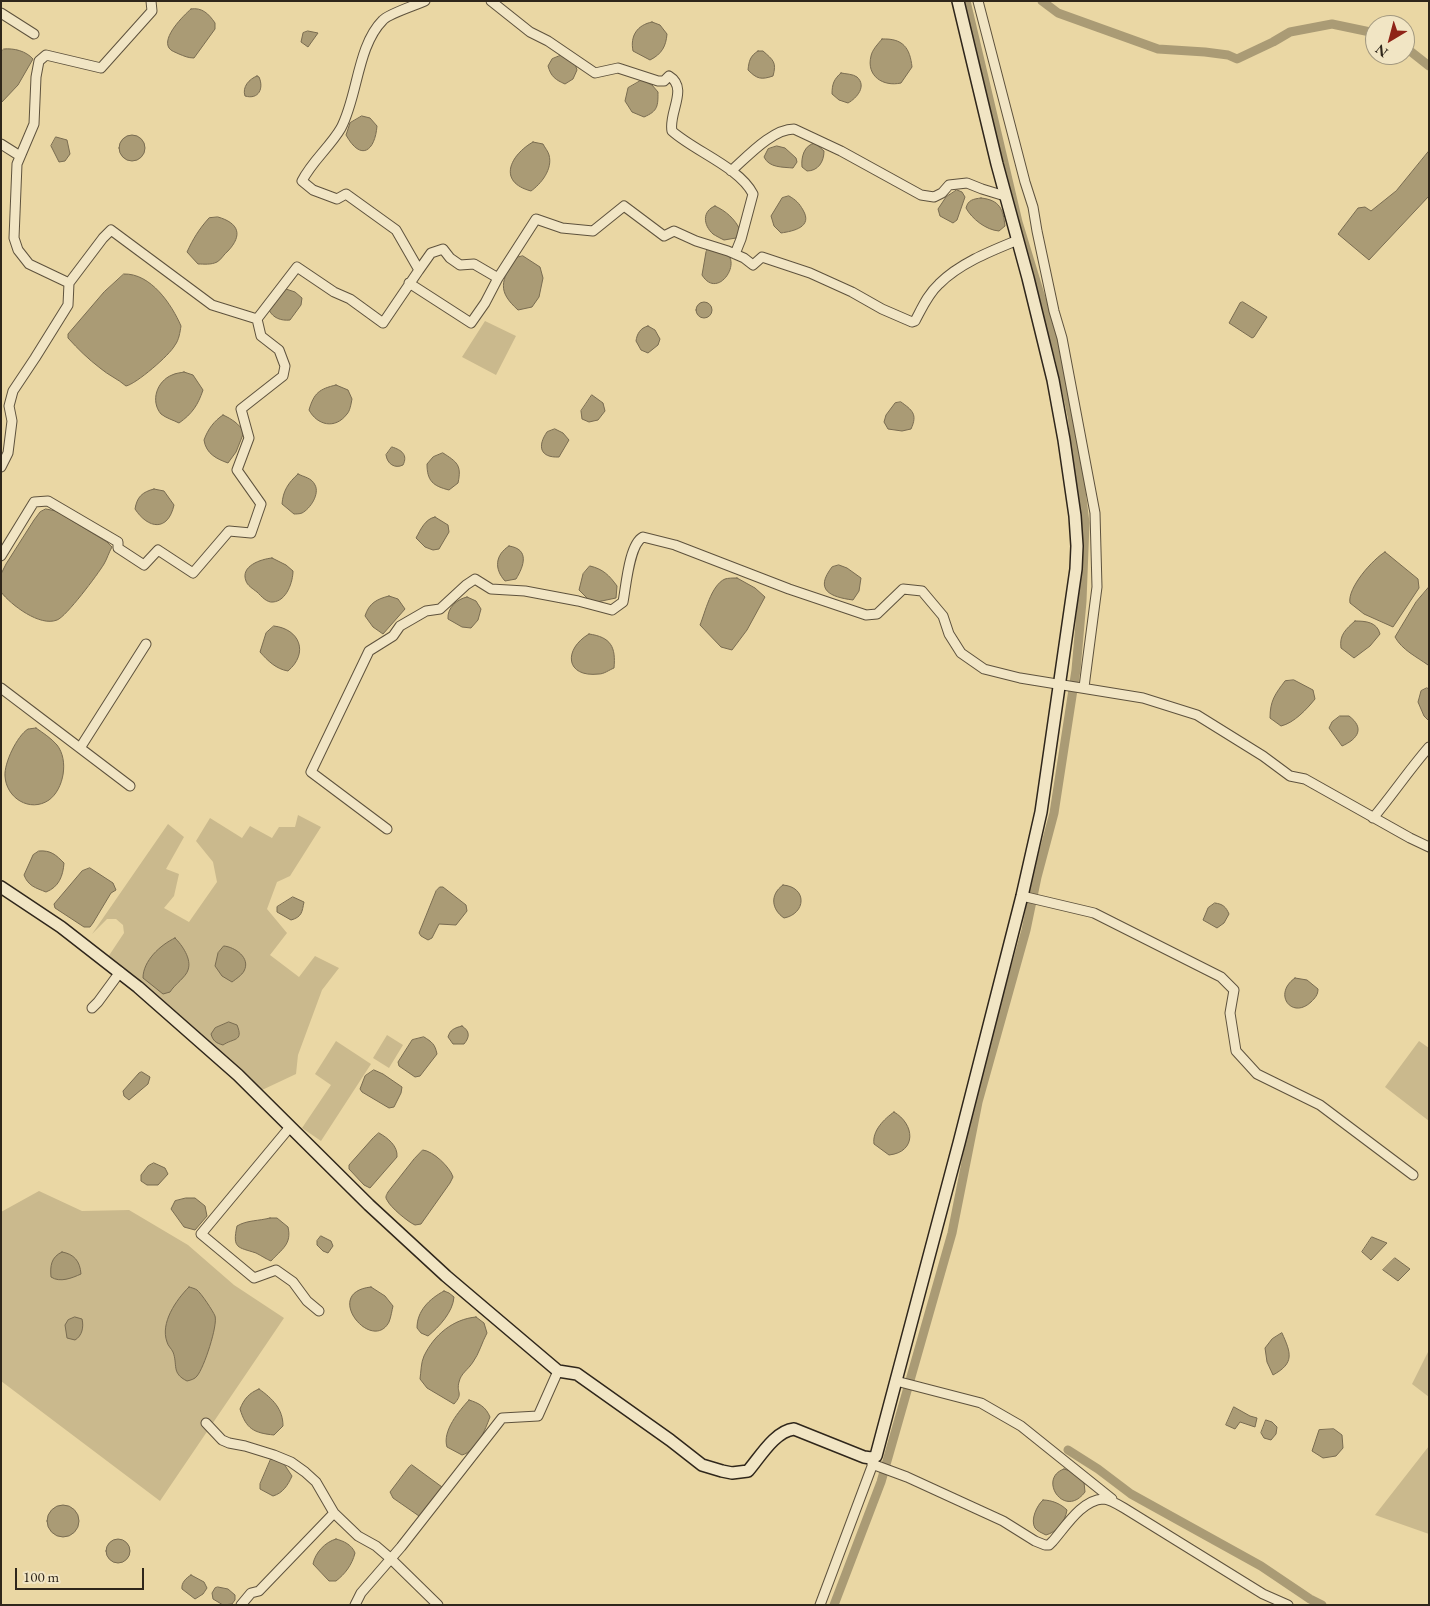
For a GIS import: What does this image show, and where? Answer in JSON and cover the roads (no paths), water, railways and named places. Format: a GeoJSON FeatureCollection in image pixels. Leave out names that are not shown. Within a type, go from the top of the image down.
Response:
{"type":"FeatureCollection","features":[{"type":"Feature","properties":{"kind":"street"},"geometry":{"type":"LineString","coordinates":[[69,283],[29,264],[18,250],[14,238],[17,164],[34,124],[36,76],[39,61],[46,55],[101,68],[152,12],[151,1]]}},
{"type":"Feature","properties":{"kind":"street"},"geometry":{"type":"LineString","coordinates":[[419,270],[396,230],[387,223],[366,210],[346,194],[337,199],[312,190],[302,181],[309,168],[340,128],[350,106],[363,55],[370,39],[383,19],[425,1]]}},
{"type":"Feature","properties":{"kind":"street"},"geometry":{"type":"LineString","coordinates":[[490,1],[530,32],[548,41],[595,73],[618,68],[658,81],[664,81],[669,76],[672,77],[679,90],[672,119],[672,131],[730,171],[750,188],[753,194],[735,254]]}},
{"type":"Feature","properties":{"kind":"street"},"geometry":{"type":"LineString","coordinates":[[820,1605],[874,1460],[1022,896],[1040,812],[1076,569],[1075,516],[1053,380],[1005,196],[958,1]]}},
{"type":"Feature","properties":{"kind":"street"},"geometry":{"type":"LineString","coordinates":[[978,1],[1025,182],[1034,207],[1037,231],[1077,412],[1095,513],[1097,587],[1084,687]]}},
{"type":"Feature","properties":{"kind":"street"},"geometry":{"type":"LineString","coordinates":[[1,12],[34,34]]}},
{"type":"Feature","properties":{"kind":"street"},"geometry":{"type":"LineString","coordinates":[[730,171],[754,150],[778,132],[786,129],[794,130],[841,151],[921,195],[934,197],[942,193],[950,185],[967,183],[1005,196]]}},
{"type":"Feature","properties":{"kind":"street"},"geometry":{"type":"LineString","coordinates":[[1,144],[20,156]]}},
{"type":"Feature","properties":{"kind":"street"},"geometry":{"type":"LineString","coordinates":[[409,284],[471,323],[486,302],[498,278],[536,219],[562,228],[593,231],[624,206],[664,236],[674,231],[696,241],[719,247],[753,265],[762,257],[810,273],[912,322],[915,321],[927,299],[944,280],[986,253],[1018,240]]}},
{"type":"Feature","properties":{"kind":"street"},"geometry":{"type":"LineString","coordinates":[[1,468],[8,453],[12,421],[9,406],[13,391],[68,305],[69,283],[111,230],[212,305],[257,319]]}},
{"type":"Feature","properties":{"kind":"street"},"geometry":{"type":"LineString","coordinates":[[257,319],[297,266],[334,292],[350,299],[383,323],[430,253],[443,249],[450,258],[460,265],[474,264],[498,278]]}},
{"type":"Feature","properties":{"kind":"street"},"geometry":{"type":"LineString","coordinates":[[1,556],[34,502],[48,501],[89,524],[118,542],[118,548],[144,565],[158,550],[193,574],[229,531],[251,532],[261,504],[237,470],[249,438],[241,409],[282,376],[285,366],[279,350],[261,336],[257,319]]}},
{"type":"Feature","properties":{"kind":"street"},"geometry":{"type":"LineString","coordinates":[[387,829],[311,772],[369,652],[392,636],[400,626],[426,611],[440,609],[474,580],[491,589],[525,591],[612,610],[623,602],[631,559],[637,542],[643,537],[675,545],[789,589],[866,615],[877,614],[903,589],[922,591],[942,616],[949,634],[961,653],[984,669],[1058,685],[1084,687],[1143,698],[1197,715],[1290,776],[1305,779],[1429,847]]}},
{"type":"Feature","properties":{"kind":"street"},"geometry":{"type":"LineString","coordinates":[[80,748],[146,644]]}},
{"type":"Feature","properties":{"kind":"street"},"geometry":{"type":"LineString","coordinates":[[1,688],[130,786]]}},
{"type":"Feature","properties":{"kind":"street"},"geometry":{"type":"LineString","coordinates":[[1373,818],[1407,772],[1429,747]]}},
{"type":"Feature","properties":{"kind":"street"},"geometry":{"type":"LineString","coordinates":[[1,887],[62,927],[120,972],[238,1075],[369,1204],[446,1276],[558,1371],[577,1374],[702,1465],[732,1473],[748,1471],[780,1434],[794,1429],[864,1457],[871,1458],[907,1477],[1003,1521],[1045,1545],[1049,1545],[1089,1502],[1105,1499],[1122,1507],[1257,1591],[1288,1605]]}},
{"type":"Feature","properties":{"kind":"street"},"geometry":{"type":"LineString","coordinates":[[1022,896],[1094,913],[1221,977],[1234,990],[1230,1012],[1236,1051],[1257,1074],[1320,1105],[1413,1175]]}},
{"type":"Feature","properties":{"kind":"street"},"geometry":{"type":"LineString","coordinates":[[92,1008],[120,972]]}},
{"type":"Feature","properties":{"kind":"street"},"geometry":{"type":"LineString","coordinates":[[290,1127],[200,1234],[254,1278],[276,1270],[293,1282],[307,1301],[319,1311]]}},
{"type":"Feature","properties":{"kind":"street"},"geometry":{"type":"LineString","coordinates":[[355,1605],[361,1593],[401,1547],[502,1418],[538,1416],[558,1371]]}},
{"type":"Feature","properties":{"kind":"street"},"geometry":{"type":"LineString","coordinates":[[896,1381],[981,1403],[1021,1426],[1122,1507]]}},
{"type":"Feature","properties":{"kind":"street"},"geometry":{"type":"LineString","coordinates":[[206,1423],[222,1440],[274,1454],[298,1467],[316,1482],[334,1513],[358,1536],[376,1546],[390,1558],[438,1605]]}},
{"type":"Feature","properties":{"kind":"street"},"geometry":{"type":"LineString","coordinates":[[240,1605],[251,1593],[259,1591],[334,1513]]}},
{"type":"Feature","properties":{"kind":"waterway"},"geometry":{"type":"LineString","coordinates":[[834,1605],[881,1482],[952,1233],[978,1102],[1026,930],[1037,877],[1054,813],[1076,670],[1082,601],[1085,523],[1072,416],[1060,360],[1018,222],[966,1]]}},
{"type":"Feature","properties":{"kind":"waterway"},"geometry":{"type":"LineString","coordinates":[[1042,1],[1058,13],[1158,49],[1205,52],[1228,55],[1237,59],[1290,32],[1332,24],[1365,31]]}},
{"type":"Feature","properties":{"kind":"waterway"},"geometry":{"type":"LineString","coordinates":[[1415,55],[1429,66]]}},
{"type":"Feature","properties":{"kind":"waterway"},"geometry":{"type":"LineString","coordinates":[[1068,1450],[1098,1469],[1131,1494],[1261,1566],[1322,1605]]}}]}
